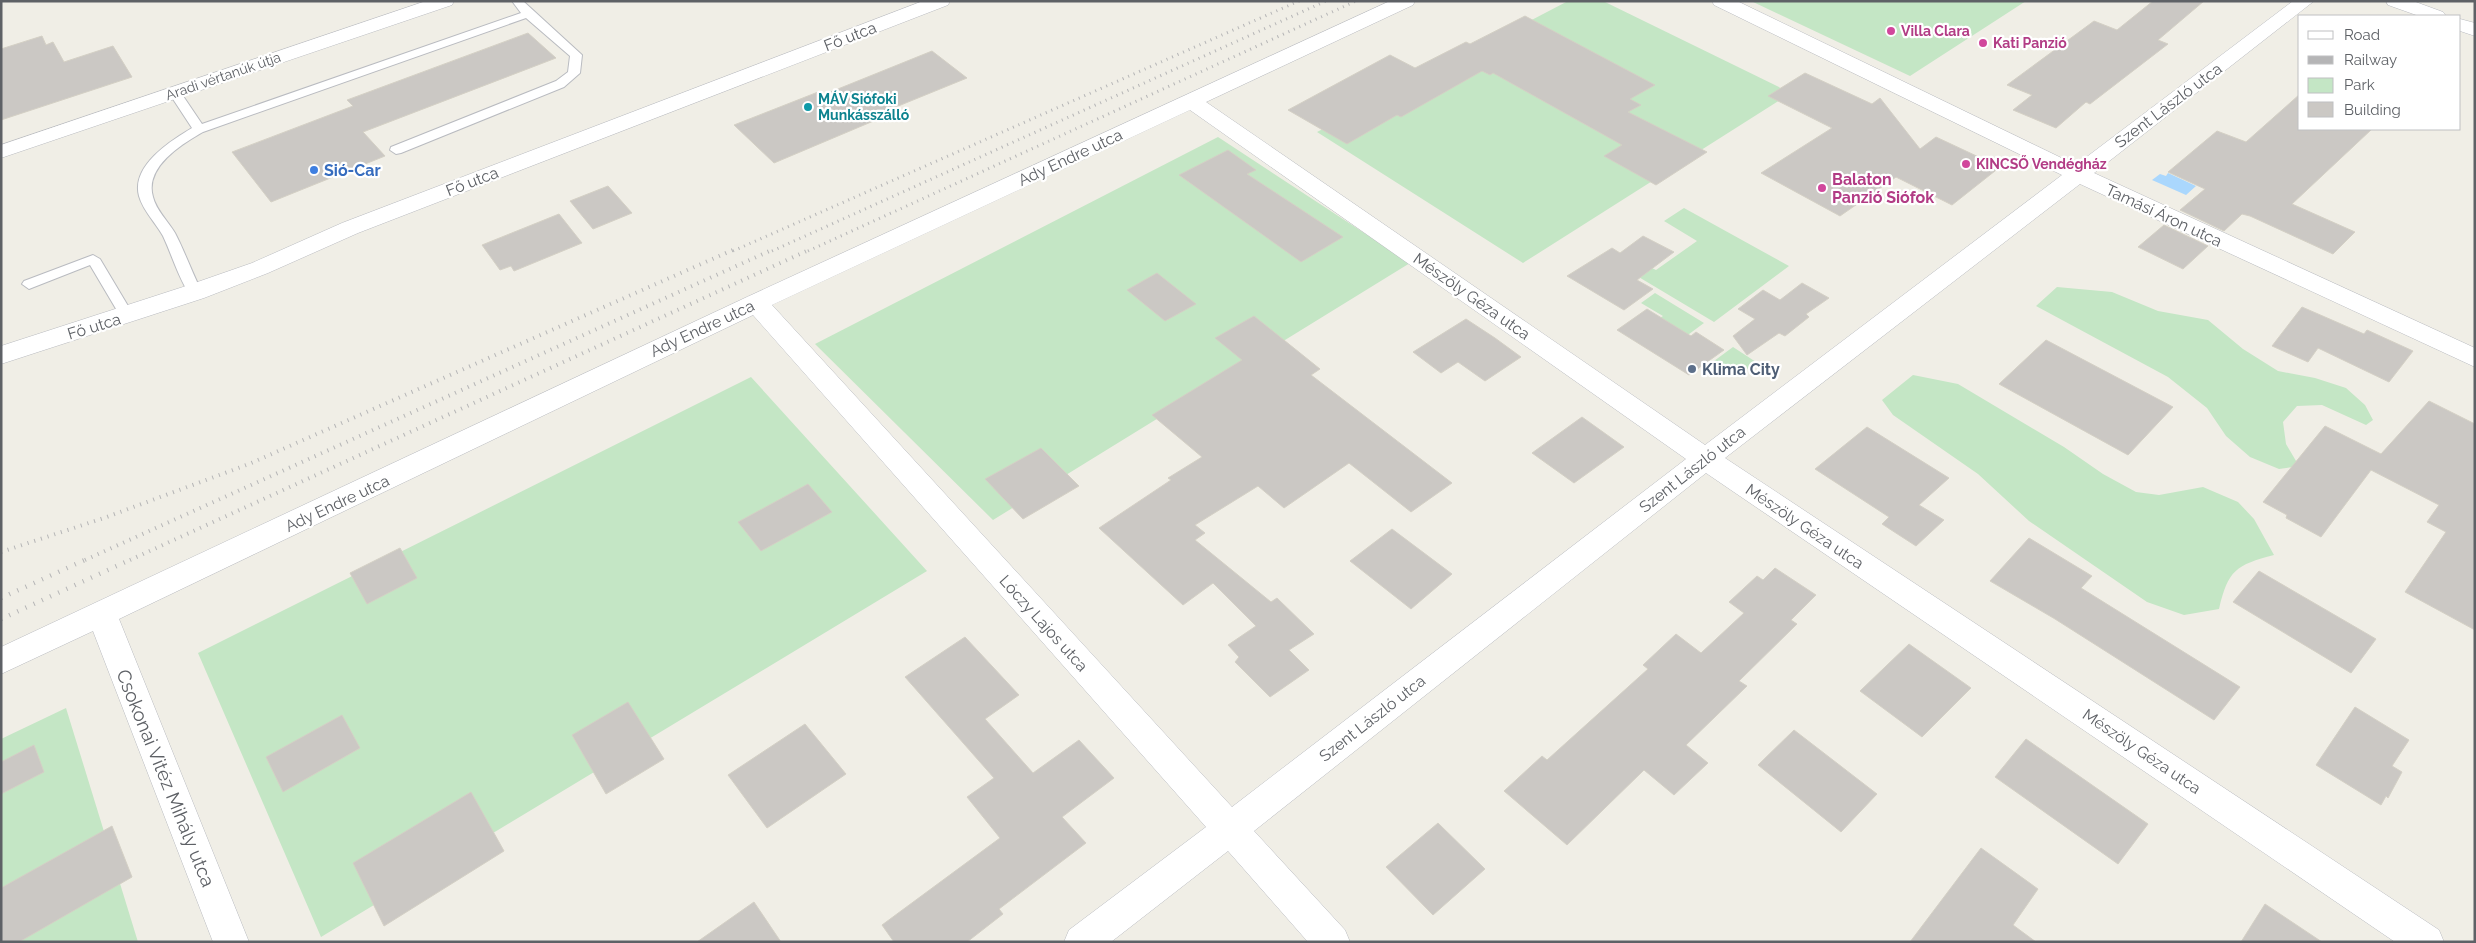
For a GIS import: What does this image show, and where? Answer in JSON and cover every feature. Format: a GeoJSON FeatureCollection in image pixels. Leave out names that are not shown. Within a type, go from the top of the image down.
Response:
{"type":"FeatureCollection","features":[{"type":"Feature","properties":{"kind":"street","name":"Aradi vértanúk útja"},"geometry":{"type":"LineString","coordinates":[[1,152],[445,1]]}},
{"type":"Feature","properties":{"kind":"street","name":"Fő utca"},"geometry":{"type":"LineString","coordinates":[[1,356],[127,316],[260,268],[360,224],[941,1]]}},
{"type":"Feature","properties":{"kind":"street","name":"Ady Endre utca"},"geometry":{"type":"LineString","coordinates":[[1,660],[102,614],[756,303],[1406,1]]}},
{"type":"Feature","properties":{"kind":"street","name":"Tamási Áron utca"},"geometry":{"type":"LineString","coordinates":[[1721,1],[2076,174],[2475,358]]}},
{"type":"Feature","properties":{"kind":"street","name":"Szent László utca"},"geometry":{"type":"LineString","coordinates":[[1082,942],[1230,830],[1705,459],[2305,1]]}},
{"type":"Feature","properties":{"kind":"street"},"geometry":{"type":"LineString","coordinates":[[2395,1],[2433,15]]}},
{"type":"Feature","properties":{"kind":"street"},"geometry":{"type":"LineString","coordinates":[[2461,25],[2475,30]]}},
{"type":"Feature","properties":{"kind":"street","name":"Mészöly Géza utca"},"geometry":{"type":"LineString","coordinates":[[1191,101],[1705,459],[2426,942]]}},
{"type":"Feature","properties":{"kind":"street","name":"Lóczy Lajos utca"},"geometry":{"type":"LineString","coordinates":[[756,303],[1332,942]]}},
{"type":"Feature","properties":{"kind":"street","name":"Csokonai Vitéz Mihály utca"},"geometry":{"type":"LineString","coordinates":[[102,614],[231,942]]}},
{"type":"Feature","properties":{"kind":"lane"},"geometry":{"type":"LineString","coordinates":[[396,150],[560,84],[574,73],[576,55],[528,14],[516,1]]}},
{"type":"Feature","properties":{"kind":"lane"},"geometry":{"type":"LineString","coordinates":[[195,292],[168,234],[146,195],[147,176],[156,162],[179,141],[198,129],[528,14]]}},
{"type":"Feature","properties":{"kind":"lane"},"geometry":{"type":"LineString","coordinates":[[174,93],[198,129]]}},
{"type":"Feature","properties":{"kind":"lane"},"geometry":{"type":"LineString","coordinates":[[29,284],[93,259],[127,316]]}},
{"type":"Feature","properties":{"kind":"green space"},"geometry":{"type":"Polygon","coordinates":[[[1568,1],[1603,1],[1791,93],[1523,263],[1317,132],[1568,1]]]}},
{"type":"Feature","properties":{"kind":"green space"},"geometry":{"type":"Polygon","coordinates":[[[1751,1],[2026,1],[1910,76],[1751,1]]]}},
{"type":"Feature","properties":{"kind":"green space"},"geometry":{"type":"Polygon","coordinates":[[[1218,137],[1410,263],[993,520],[815,344],[1218,137]]]}},
{"type":"Feature","properties":{"kind":"green space"},"geometry":{"type":"Polygon","coordinates":[[[1684,208],[1789,266],[1714,322],[1637,276],[1650,267],[1656,270],[1697,241],[1664,221],[1684,208]]]}},
{"type":"Feature","properties":{"kind":"green space"},"geometry":{"type":"Polygon","coordinates":[[[2057,287],[2112,292],[2158,311],[2208,320],[2243,349],[2278,371],[2315,378],[2346,388],[2365,405],[2373,420],[2366,425],[2322,405],[2297,406],[2283,422],[2286,444],[2299,466],[2279,469],[2250,457],[2226,436],[2207,408],[2168,377],[2036,306],[2057,287]]]}},
{"type":"Feature","properties":{"kind":"green space"},"geometry":{"type":"Polygon","coordinates":[[[1655,293],[1704,323],[1681,340],[1653,323],[1663,316],[1641,303],[1655,293]]]}},
{"type":"Feature","properties":{"kind":"green space"},"geometry":{"type":"Polygon","coordinates":[[[1733,347],[1756,362],[1738,376],[1714,361],[1733,347]]]}},
{"type":"Feature","properties":{"kind":"green space"},"geometry":{"type":"Polygon","coordinates":[[[1913,375],[1958,384],[2064,447],[2103,474],[2136,492],[2159,495],[2203,487],[2238,502],[2254,519],[2274,555],[2251,562],[2236,571],[2230,577],[2219,609],[2184,615],[2147,602],[2029,521],[1978,474],[1893,415],[1882,400],[1913,375]]]}},
{"type":"Feature","properties":{"kind":"green space"},"geometry":{"type":"Polygon","coordinates":[[[751,377],[927,571],[321,937],[198,653],[751,377]]]}},
{"type":"Feature","properties":{"kind":"green space"},"geometry":{"type":"Polygon","coordinates":[[[66,708],[138,942],[1,942],[1,739],[66,708]]]}},
{"type":"Feature","properties":{"kind":"water"},"geometry":{"type":"Polygon","coordinates":[[[2168,173],[2196,186],[2186,195],[2152,180],[2160,174],[2166,176],[2168,173]]]}},
{"type":"Feature","properties":{"kind":"building"},"geometry":{"type":"Polygon","coordinates":[[[2153,1],[2204,1],[2158,40],[2168,44],[2090,104],[2086,102],[2056,128],[2013,110],[2032,95],[2007,85],[2094,21],[2117,30],[2153,1]]]}},
{"type":"Feature","properties":{"kind":"building"},"geometry":{"type":"Polygon","coordinates":[[[1525,16],[1655,85],[1630,99],[1641,105],[1628,112],[1707,152],[1656,185],[1604,156],[1622,145],[1493,73],[1490,75],[1482,71],[1401,117],[1397,115],[1347,144],[1288,110],[1390,55],[1415,68],[1466,42],[1470,44],[1525,16]]]}},
{"type":"Feature","properties":{"kind":"building"},"geometry":{"type":"Polygon","coordinates":[[[528,33],[556,58],[363,132],[385,156],[271,202],[232,152],[353,106],[347,100],[528,33]]]}},
{"type":"Feature","properties":{"kind":"building"},"geometry":{"type":"Polygon","coordinates":[[[42,36],[46,45],[53,42],[64,62],[113,46],[132,77],[1,120],[1,49],[42,36]]]}},
{"type":"Feature","properties":{"kind":"building","name":"MÁV Siófoki Munkásszálló"},"geometry":{"type":"Polygon","coordinates":[[[932,51],[967,78],[886,111],[890,114],[774,163],[734,125],[818,92],[823,95],[932,51]]]}},
{"type":"Feature","properties":{"kind":"building"},"geometry":{"type":"Polygon","coordinates":[[[1805,73],[1872,104],[1880,98],[1920,149],[1936,137],[2000,167],[1952,205],[1896,177],[1840,216],[1761,173],[1832,128],[1768,96],[1805,73]]]}},
{"type":"Feature","properties":{"kind":"building"},"geometry":{"type":"Polygon","coordinates":[[[2298,96],[2298,130],[2371,130],[2292,204],[2355,232],[2333,254],[2250,216],[2242,214],[2224,231],[2180,210],[2205,189],[2168,172],[2217,131],[2246,142],[2298,96]]]}},
{"type":"Feature","properties":{"kind":"building"},"geometry":{"type":"Polygon","coordinates":[[[1228,150],[1256,170],[1247,174],[1343,237],[1301,262],[1179,175],[1228,150]]]}},
{"type":"Feature","properties":{"kind":"building"},"geometry":{"type":"Polygon","coordinates":[[[608,186],[632,213],[593,229],[570,201],[608,186]]]}},
{"type":"Feature","properties":{"kind":"building"},"geometry":{"type":"Polygon","coordinates":[[[559,214],[582,243],[514,271],[511,266],[500,270],[482,245],[559,214]]]}},
{"type":"Feature","properties":{"kind":"building"},"geometry":{"type":"Polygon","coordinates":[[[2164,225],[2208,246],[2183,269],[2138,247],[2164,225]]]}},
{"type":"Feature","properties":{"kind":"building"},"geometry":{"type":"Polygon","coordinates":[[[1643,236],[1674,252],[1637,280],[1653,289],[1624,310],[1567,276],[1612,248],[1620,253],[1643,236]]]}},
{"type":"Feature","properties":{"kind":"building"},"geometry":{"type":"Polygon","coordinates":[[[1157,273],[1196,304],[1165,321],[1127,290],[1157,273]]]}},
{"type":"Feature","properties":{"kind":"building"},"geometry":{"type":"Polygon","coordinates":[[[1802,283],[1829,298],[1806,314],[1809,317],[1785,336],[1779,333],[1747,355],[1733,336],[1755,319],[1738,309],[1763,290],[1780,300],[1802,283]]]}},
{"type":"Feature","properties":{"kind":"building"},"geometry":{"type":"Polygon","coordinates":[[[2302,307],[2364,334],[2367,330],[2413,351],[2389,382],[2318,348],[2308,362],[2272,346],[2302,307]]]}},
{"type":"Feature","properties":{"kind":"building"},"geometry":{"type":"Polygon","coordinates":[[[1647,309],[1691,336],[1696,332],[1724,350],[1689,375],[1617,330],[1647,309]]]}},
{"type":"Feature","properties":{"kind":"building"},"geometry":{"type":"Polygon","coordinates":[[[1254,316],[1320,369],[1311,375],[1452,483],[1411,512],[1349,463],[1284,508],[1258,486],[1195,525],[1205,533],[1195,540],[1271,602],[1277,598],[1314,634],[1289,650],[1309,670],[1270,697],[1235,662],[1239,657],[1228,645],[1256,626],[1213,583],[1183,605],[1099,528],[1171,480],[1168,478],[1202,457],[1152,415],[1242,360],[1215,338],[1254,316]]]}},
{"type":"Feature","properties":{"kind":"building"},"geometry":{"type":"Polygon","coordinates":[[[1466,319],[1521,357],[1485,381],[1458,362],[1441,373],[1413,352],[1466,319]]]}},
{"type":"Feature","properties":{"kind":"building"},"geometry":{"type":"Polygon","coordinates":[[[2046,340],[2173,407],[2128,455],[1999,384],[2046,340]]]}},
{"type":"Feature","properties":{"kind":"building"},"geometry":{"type":"Polygon","coordinates":[[[2429,401],[2475,424],[2475,630],[2405,592],[2446,532],[2427,522],[2439,505],[2371,470],[2321,537],[2286,518],[2287,515],[2263,502],[2325,426],[2381,454],[2429,401]]]}},
{"type":"Feature","properties":{"kind":"building"},"geometry":{"type":"Polygon","coordinates":[[[1582,417],[1624,447],[1574,483],[1532,453],[1582,417]]]}},
{"type":"Feature","properties":{"kind":"building"},"geometry":{"type":"Polygon","coordinates":[[[1867,427],[1949,478],[1919,505],[1944,520],[1916,546],[1882,524],[1889,517],[1815,469],[1867,427]]]}},
{"type":"Feature","properties":{"kind":"building"},"geometry":{"type":"Polygon","coordinates":[[[1041,448],[1079,486],[1023,519],[985,479],[1041,448]]]}},
{"type":"Feature","properties":{"kind":"building"},"geometry":{"type":"Polygon","coordinates":[[[808,484],[832,512],[761,551],[738,522],[808,484]]]}},
{"type":"Feature","properties":{"kind":"building"},"geometry":{"type":"Polygon","coordinates":[[[1392,529],[1452,574],[1411,609],[1350,561],[1392,529]]]}},
{"type":"Feature","properties":{"kind":"building"},"geometry":{"type":"Polygon","coordinates":[[[2029,538],[2092,576],[2081,588],[2240,687],[2214,720],[2055,619],[1990,581],[2029,538]]]}},
{"type":"Feature","properties":{"kind":"building"},"geometry":{"type":"Polygon","coordinates":[[[400,548],[417,578],[367,604],[350,573],[400,548]]]}},
{"type":"Feature","properties":{"kind":"building"},"geometry":{"type":"Polygon","coordinates":[[[1775,568],[1816,595],[1791,620],[1797,624],[1739,681],[1747,686],[1686,745],[1708,763],[1674,795],[1644,770],[1567,845],[1504,791],[1542,756],[1547,760],[1648,669],[1643,665],[1676,634],[1701,653],[1744,613],[1729,602],[1757,576],[1763,580],[1775,568]]]}},
{"type":"Feature","properties":{"kind":"building"},"geometry":{"type":"Polygon","coordinates":[[[2259,571],[2376,639],[2351,673],[2233,602],[2259,571]]]}},
{"type":"Feature","properties":{"kind":"building"},"geometry":{"type":"Polygon","coordinates":[[[965,637],[1019,695],[985,719],[1033,773],[1079,740],[1114,778],[1062,817],[1086,843],[999,909],[1003,914],[967,942],[894,942],[882,925],[1000,838],[967,797],[994,778],[905,677],[965,637]]]}},
{"type":"Feature","properties":{"kind":"building"},"geometry":{"type":"Polygon","coordinates":[[[1909,644],[1971,688],[1922,737],[1860,691],[1909,644]]]}},
{"type":"Feature","properties":{"kind":"building"},"geometry":{"type":"Polygon","coordinates":[[[628,702],[664,759],[606,794],[572,735],[628,702]]]}},
{"type":"Feature","properties":{"kind":"building"},"geometry":{"type":"Polygon","coordinates":[[[2355,707],[2409,740],[2392,766],[2402,772],[2388,798],[2386,796],[2381,805],[2316,765],[2355,707]]]}},
{"type":"Feature","properties":{"kind":"building"},"geometry":{"type":"Polygon","coordinates":[[[342,715],[360,748],[283,792],[266,757],[342,715]]]}},
{"type":"Feature","properties":{"kind":"building"},"geometry":{"type":"Polygon","coordinates":[[[805,724],[846,774],[767,828],[728,775],[805,724]]]}},
{"type":"Feature","properties":{"kind":"building"},"geometry":{"type":"Polygon","coordinates":[[[1794,730],[1877,794],[1841,832],[1758,765],[1794,730]]]}},
{"type":"Feature","properties":{"kind":"building"},"geometry":{"type":"Polygon","coordinates":[[[2026,739],[2148,824],[2118,864],[1995,777],[2026,739]]]}},
{"type":"Feature","properties":{"kind":"building"},"geometry":{"type":"Polygon","coordinates":[[[34,745],[44,772],[1,794],[1,762],[34,745]]]}},
{"type":"Feature","properties":{"kind":"building"},"geometry":{"type":"Polygon","coordinates":[[[471,792],[504,851],[384,926],[353,863],[471,792]]]}},
{"type":"Feature","properties":{"kind":"building"},"geometry":{"type":"Polygon","coordinates":[[[1438,823],[1485,869],[1433,915],[1386,867],[1438,823]]]}},
{"type":"Feature","properties":{"kind":"building"},"geometry":{"type":"Polygon","coordinates":[[[112,826],[132,877],[19,942],[1,942],[1,888],[112,826]]]}},
{"type":"Feature","properties":{"kind":"building"},"geometry":{"type":"Polygon","coordinates":[[[1981,848],[2038,889],[2013,925],[2036,942],[1910,942],[1981,848]]]}},
{"type":"Feature","properties":{"kind":"building"},"geometry":{"type":"Polygon","coordinates":[[[754,902],[781,942],[697,942],[754,902]]]}},
{"type":"Feature","properties":{"kind":"building"},"geometry":{"type":"Polygon","coordinates":[[[2265,904],[2322,942],[2241,942],[2265,904]]]}},
{"type":"Feature","properties":{"kind":"railway"},"geometry":{"type":"LineString","coordinates":[[733,251],[1299,1]]}},
{"type":"Feature","properties":{"kind":"railway"},"geometry":{"type":"LineString","coordinates":[[772,251],[1326,1]]}},
{"type":"Feature","properties":{"kind":"railway"},"geometry":{"type":"LineString","coordinates":[[808,251],[1356,1]]}},
{"type":"Feature","properties":{"kind":"railway"},"geometry":{"type":"LineString","coordinates":[[1,552],[104,518],[249,464],[735,249]]}},
{"type":"Feature","properties":{"kind":"railway"},"geometry":{"type":"LineString","coordinates":[[85,560],[774,249]]}},
{"type":"Feature","properties":{"kind":"railway"},"geometry":{"type":"LineString","coordinates":[[130,560],[811,249]]}},
{"type":"Feature","properties":{"kind":"railway"},"geometry":{"type":"LineString","coordinates":[[1,598],[87,559]]}},
{"type":"Feature","properties":{"kind":"railway"},"geometry":{"type":"LineString","coordinates":[[1,619],[132,559]]}},
{"type":"Feature","properties":{"kind":"place","name":"Villa Clara"},"geometry":{"type":"Point","coordinates":[1891,31]}},
{"type":"Feature","properties":{"kind":"place","name":"Kati Panzió"},"geometry":{"type":"Point","coordinates":[1983,43]}},
{"type":"Feature","properties":{"kind":"place","name":"MÁV Siófoki Munkásszálló"},"geometry":{"type":"Point","coordinates":[808,107]}},
{"type":"Feature","properties":{"kind":"place","name":"KINCSŐ Vendégház"},"geometry":{"type":"Point","coordinates":[1966,164]}},
{"type":"Feature","properties":{"kind":"place","name":"Sió-Car"},"geometry":{"type":"Point","coordinates":[314,170]}},
{"type":"Feature","properties":{"kind":"place","name":"Balaton Panzió Siófok"},"geometry":{"type":"Point","coordinates":[1822,188]}},
{"type":"Feature","properties":{"kind":"place","name":"Klima City"},"geometry":{"type":"Point","coordinates":[1692,369]}}]}
